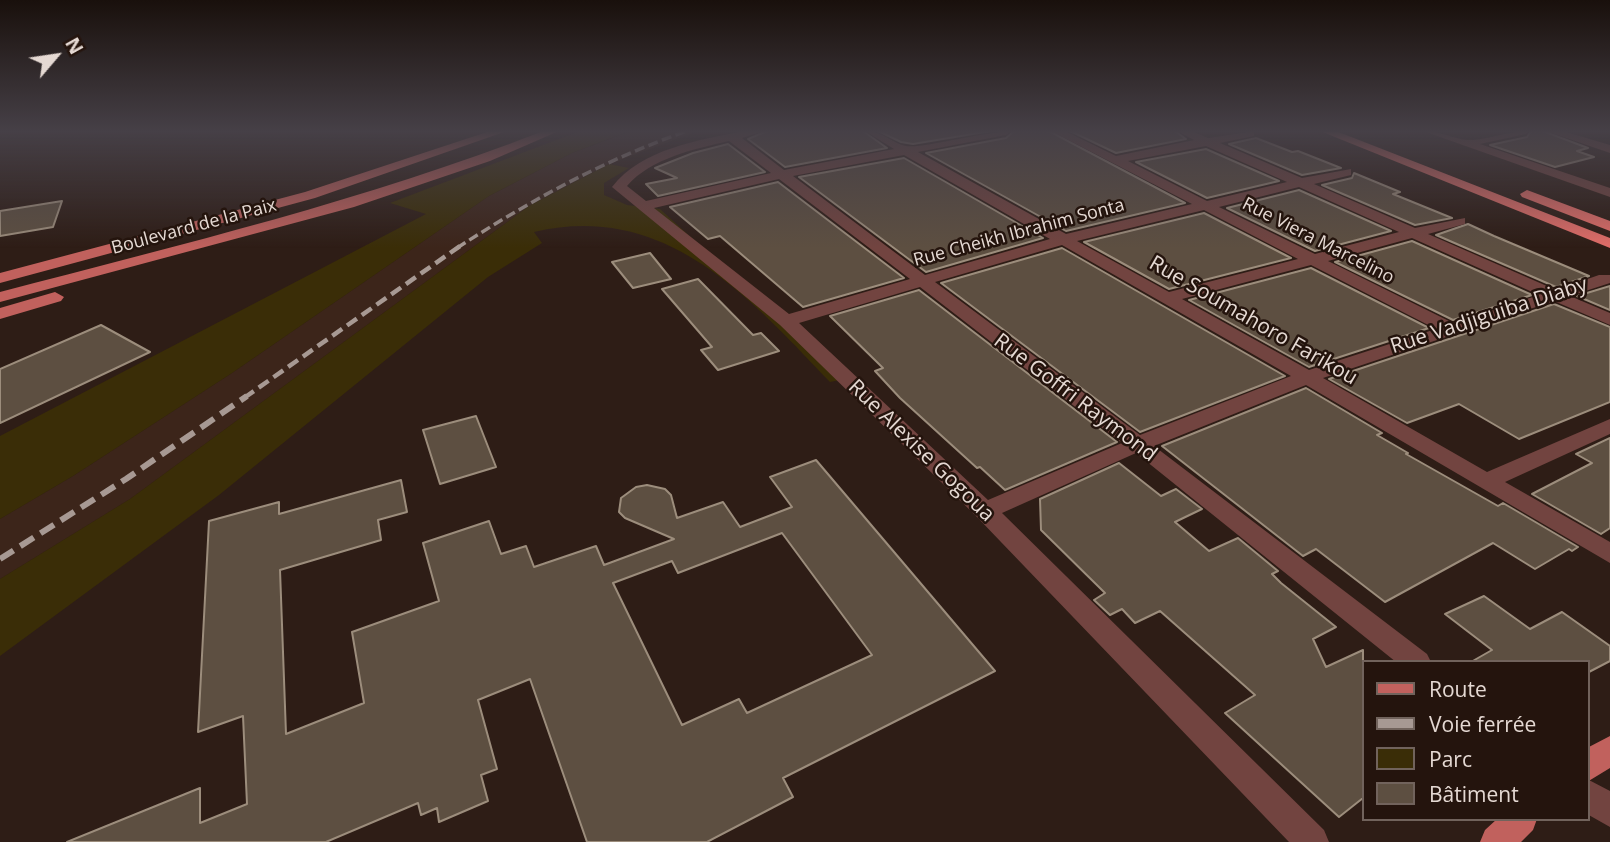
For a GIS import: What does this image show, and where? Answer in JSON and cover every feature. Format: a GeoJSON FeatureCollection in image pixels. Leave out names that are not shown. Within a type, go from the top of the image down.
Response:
{"type":"FeatureCollection","features":[{"type":"Feature","properties":{"kind":"highway"},"geometry":{"type":"LineString","coordinates":[[1426,170],[1610,243]]}},
{"type":"Feature","properties":{"kind":"highway"},"geometry":{"type":"LineString","coordinates":[[1463,170],[1610,226]]}},
{"type":"Feature","properties":{"kind":"main road","name":"Boulevard de la Paix"},"geometry":{"type":"LineString","coordinates":[[0,278],[310,195],[384,170]]}},
{"type":"Feature","properties":{"kind":"main road","name":"Boulevard de la Paix"},"geometry":{"type":"LineString","coordinates":[[0,297],[287,223],[456,170]]}},
{"type":"Feature","properties":{"kind":"main road"},"geometry":{"type":"LineString","coordinates":[[0,314],[287,223]]}},
{"type":"Feature","properties":{"kind":"main road"},"geometry":{"type":"LineString","coordinates":[[0,267],[192,228]]}},
{"type":"Feature","properties":{"kind":"main road"},"geometry":{"type":"LineString","coordinates":[[1589,766],[1610,750]]}},
{"type":"Feature","properties":{"kind":"main road"},"geometry":{"type":"LineString","coordinates":[[1497,842],[1519,821]]}},
{"type":"Feature","properties":{"kind":"street","name":"Rue Alexise Gogoua"},"geometry":{"type":"LineString","coordinates":[[639,170],[625,177],[620,187],[786,321],[985,511],[1312,842]]}},
{"type":"Feature","properties":{"kind":"street","name":"Rue Goffri Raymond"},"geometry":{"type":"LineString","coordinates":[[773,170],[1138,444],[1414,660]]}},
{"type":"Feature","properties":{"kind":"street"},"geometry":{"type":"LineString","coordinates":[[645,206],[803,170]]}},
{"type":"Feature","properties":{"kind":"street","name":"Rue Soumahoro Farikou"},"geometry":{"type":"LineString","coordinates":[[941,170],[1307,377],[1610,554]]}},
{"type":"Feature","properties":{"kind":"street","name":"Rue Viera Marcelino"},"geometry":{"type":"LineString","coordinates":[[1135,170],[1449,328]]}},
{"type":"Feature","properties":{"kind":"street"},"geometry":{"type":"LineString","coordinates":[[1270,170],[1610,320]]}},
{"type":"Feature","properties":{"kind":"street"},"geometry":{"type":"LineString","coordinates":[[1542,170],[1610,194]]}},
{"type":"Feature","properties":{"kind":"street","name":"Rue Cheikh Ibrahim Sonta"},"geometry":{"type":"LineString","coordinates":[[786,321],[1062,240],[1346,172]]}},
{"type":"Feature","properties":{"kind":"street"},"geometry":{"type":"LineString","coordinates":[[1584,185],[1610,177]]}},
{"type":"Feature","properties":{"kind":"street"},"geometry":{"type":"LineString","coordinates":[[1167,298],[1460,221]]}},
{"type":"Feature","properties":{"kind":"street","name":"Rue Vadjiguiba Diaby"},"geometry":{"type":"LineString","coordinates":[[985,511],[1138,444],[1307,377],[1449,328],[1605,279]]}},
{"type":"Feature","properties":{"kind":"street"},"geometry":{"type":"LineString","coordinates":[[1487,481],[1610,426]]}},
{"type":"Feature","properties":{"kind":"street"},"geometry":{"type":"LineString","coordinates":[[1589,795],[1610,811]]}},
{"type":"Feature","properties":{"kind":"shaded area"},"geometry":{"type":"Polygon","coordinates":[[[539,170],[597,170],[529,206],[130,499],[0,579],[0,519],[73,476],[232,373],[489,196],[539,170]]]}},
{"type":"Feature","properties":{"kind":"green space"},"geometry":{"type":"Polygon","coordinates":[[[476,170],[539,170],[489,196],[232,373],[73,476],[0,519],[0,436],[426,214],[390,203],[476,170]]]}},
{"type":"Feature","properties":{"kind":"green space"},"geometry":{"type":"Polygon","coordinates":[[[597,170],[625,170],[604,183],[604,195],[627,205],[660,209],[845,379],[830,382],[768,318],[735,289],[700,263],[664,243],[624,230],[581,226],[534,232],[542,243],[488,277],[219,495],[0,656],[0,579],[130,499],[529,206],[597,170]]]}},
{"type":"Feature","properties":{"kind":"building"},"geometry":{"type":"Polygon","coordinates":[[[660,170],[765,172],[658,196],[646,184],[677,178],[660,170]]]}},
{"type":"Feature","properties":{"kind":"building"},"geometry":{"type":"Polygon","coordinates":[[[836,170],[925,170],[1043,238],[926,272],[799,177],[836,170]]]}},
{"type":"Feature","properties":{"kind":"building"},"geometry":{"type":"Polygon","coordinates":[[[957,170],[1123,170],[1185,203],[1066,231],[957,170]]]}},
{"type":"Feature","properties":{"kind":"building"},"geometry":{"type":"Polygon","coordinates":[[[1152,170],[1255,170],[1279,181],[1207,198],[1152,170]]]}},
{"type":"Feature","properties":{"kind":"building"},"geometry":{"type":"Polygon","coordinates":[[[1291,170],[1328,170],[1302,175],[1291,170]]]}},
{"type":"Feature","properties":{"kind":"building"},"geometry":{"type":"Polygon","coordinates":[[[1354,173],[1400,192],[1393,194],[1452,218],[1415,225],[1322,185],[1352,178],[1354,173]]]}},
{"type":"Feature","properties":{"kind":"building"},"geometry":{"type":"Polygon","coordinates":[[[778,182],[904,278],[803,307],[720,236],[708,239],[670,207],[778,182]]]}},
{"type":"Feature","properties":{"kind":"building"},"geometry":{"type":"Polygon","coordinates":[[[1299,190],[1391,231],[1315,251],[1227,208],[1299,190]]]}},
{"type":"Feature","properties":{"kind":"building"},"geometry":{"type":"Polygon","coordinates":[[[62,201],[53,227],[0,236],[0,211],[62,201]]]}},
{"type":"Feature","properties":{"kind":"building"},"geometry":{"type":"Polygon","coordinates":[[[1204,213],[1291,258],[1169,289],[1084,242],[1204,213]]]}},
{"type":"Feature","properties":{"kind":"building"},"geometry":{"type":"Polygon","coordinates":[[[1468,224],[1589,276],[1556,287],[1436,235],[1468,224]]]}},
{"type":"Feature","properties":{"kind":"building"},"geometry":{"type":"Polygon","coordinates":[[[1412,241],[1532,295],[1453,320],[1335,262],[1412,241]]]}},
{"type":"Feature","properties":{"kind":"building"},"geometry":{"type":"Polygon","coordinates":[[[1062,248],[1285,376],[1140,432],[941,283],[1062,248]]]}},
{"type":"Feature","properties":{"kind":"building"},"geometry":{"type":"Polygon","coordinates":[[[650,253],[671,279],[633,288],[612,262],[650,253]]]}},
{"type":"Feature","properties":{"kind":"building"},"geometry":{"type":"Polygon","coordinates":[[[1311,268],[1429,328],[1309,367],[1189,300],[1311,268]]]}},
{"type":"Feature","properties":{"kind":"building"},"geometry":{"type":"Polygon","coordinates":[[[698,279],[753,335],[761,333],[779,351],[718,370],[701,350],[712,347],[662,289],[698,279]]]}},
{"type":"Feature","properties":{"kind":"building"},"geometry":{"type":"Polygon","coordinates":[[[1610,286],[1610,310],[1577,296],[1610,286]]]}},
{"type":"Feature","properties":{"kind":"building"},"geometry":{"type":"Polygon","coordinates":[[[919,290],[1117,442],[1005,490],[900,398],[875,371],[883,368],[830,316],[919,290]]]}},
{"type":"Feature","properties":{"kind":"building"},"geometry":{"type":"Polygon","coordinates":[[[1554,304],[1610,327],[1610,402],[1519,439],[1459,404],[1407,423],[1329,379],[1554,304]]]}},
{"type":"Feature","properties":{"kind":"building"},"geometry":{"type":"Polygon","coordinates":[[[101,325],[150,352],[0,423],[0,369],[101,325]]]}},
{"type":"Feature","properties":{"kind":"building"},"geometry":{"type":"Polygon","coordinates":[[[1306,388],[1382,433],[1377,435],[1408,453],[1406,454],[1498,506],[1503,503],[1578,547],[1572,551],[1569,549],[1535,569],[1493,543],[1385,602],[1316,549],[1303,556],[1162,446],[1306,388]]]}},
{"type":"Feature","properties":{"kind":"building"},"geometry":{"type":"Polygon","coordinates":[[[476,416],[496,467],[440,484],[423,430],[476,416]]]}},
{"type":"Feature","properties":{"kind":"building"},"geometry":{"type":"Polygon","coordinates":[[[1610,438],[1610,528],[1601,534],[1532,494],[1592,463],[1576,454],[1610,438]]]}},
{"type":"Feature","properties":{"kind":"building"},"geometry":{"type":"Polygon","coordinates":[[[816,460],[995,671],[783,778],[793,797],[707,842],[587,842],[530,679],[478,700],[497,769],[481,775],[488,801],[439,822],[437,808],[421,815],[418,803],[326,842],[67,842],[200,788],[200,823],[247,804],[243,716],[198,732],[209,521],[279,502],[279,514],[401,480],[407,512],[378,520],[381,540],[280,570],[286,734],[364,703],[352,632],[439,601],[423,543],[489,521],[501,554],[526,546],[534,567],[596,546],[604,565],[674,539],[625,518],[619,512],[621,498],[636,487],[647,485],[665,489],[671,495],[677,518],[723,502],[740,527],[792,507],[770,477],[816,460]],[[782,533],[678,573],[672,561],[613,583],[682,725],[739,699],[747,713],[872,655],[782,533]]]}},
{"type":"Feature","properties":{"kind":"building"},"geometry":{"type":"Polygon","coordinates":[[[1119,463],[1161,496],[1176,489],[1202,509],[1175,522],[1209,551],[1238,538],[1278,571],[1272,574],[1281,583],[1336,627],[1313,639],[1326,667],[1363,650],[1362,799],[1339,817],[1225,713],[1255,695],[1160,611],[1135,623],[1122,609],[1110,615],[1094,600],[1105,593],[1041,530],[1040,499],[1119,463]]]}},
{"type":"Feature","properties":{"kind":"building"},"geometry":{"type":"Polygon","coordinates":[[[1484,596],[1530,629],[1562,612],[1610,646],[1610,661],[1589,672],[1589,660],[1474,660],[1492,650],[1445,614],[1484,596]]]}},
{"type":"Feature","properties":{"kind":"railway"},"geometry":{"type":"LineString","coordinates":[[458,247],[592,170]]}},
{"type":"Feature","properties":{"kind":"railway"},"geometry":{"type":"LineString","coordinates":[[244,398],[458,247]]}},
{"type":"Feature","properties":{"kind":"railway"},"geometry":{"type":"LineString","coordinates":[[0,559],[126,479],[247,396]]}}]}
